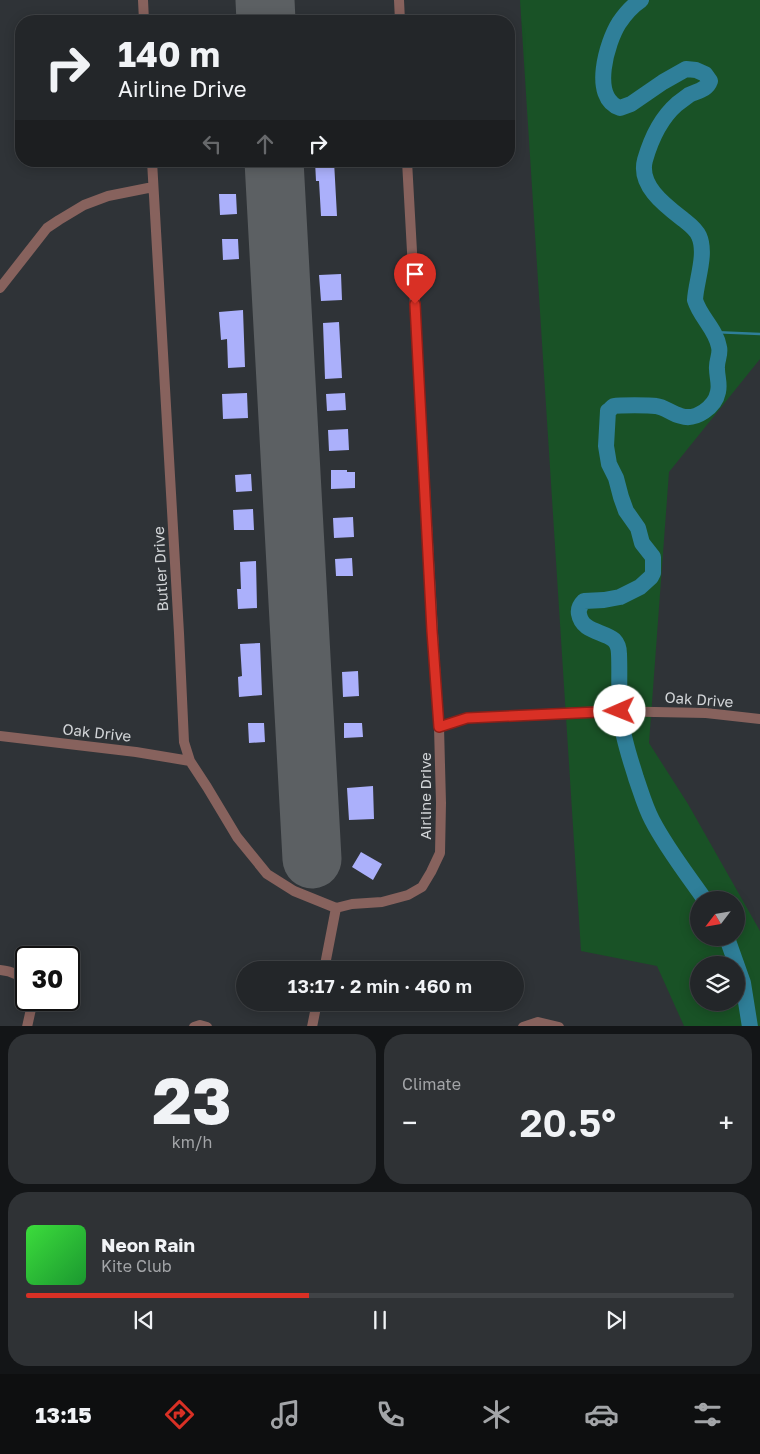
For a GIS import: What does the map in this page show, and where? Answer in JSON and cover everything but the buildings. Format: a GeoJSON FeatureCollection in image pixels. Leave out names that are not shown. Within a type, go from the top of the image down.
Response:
{"type":"FeatureCollection","features":[{"type":"Feature","properties":{"kind":"street"},"geometry":{"type":"LineString","coordinates":[[143,0],[144,15]]}},
{"type":"Feature","properties":{"kind":"street"},"geometry":{"type":"LineString","coordinates":[[399,0],[400,15]]}},
{"type":"Feature","properties":{"kind":"street","name":"Butler Drive"},"geometry":{"type":"LineString","coordinates":[[152,167],[179,624],[184,742],[190,761],[237,837],[266,874],[294,892],[336,908]]}},
{"type":"Feature","properties":{"kind":"street","name":"Airline Drive"},"geometry":{"type":"LineString","coordinates":[[336,908],[352,904],[382,902],[408,895],[422,887],[432,872],[440,853],[442,813],[439,727],[407,167]]}},
{"type":"Feature","properties":{"kind":"street"},"geometry":{"type":"LineString","coordinates":[[0,288],[47,228],[84,205],[100,199],[153,186]]}},
{"type":"Feature","properties":{"kind":"street","name":"Oak Drive"},"geometry":{"type":"LineString","coordinates":[[439,727],[467,718],[604,711],[706,713],[760,719]]}},
{"type":"Feature","properties":{"kind":"street","name":"Oak Drive"},"geometry":{"type":"LineString","coordinates":[[0,736],[136,752],[190,761]]}},
{"type":"Feature","properties":{"kind":"street"},"geometry":{"type":"LineString","coordinates":[[326,961],[336,908]]}},
{"type":"Feature","properties":{"kind":"street"},"geometry":{"type":"LineString","coordinates":[[0,970],[15,975]]}},
{"type":"Feature","properties":{"kind":"street"},"geometry":{"type":"LineString","coordinates":[[27,1026],[31,1011]]}},
{"type":"Feature","properties":{"kind":"street"},"geometry":{"type":"LineString","coordinates":[[312,1026],[315,1011]]}},
{"type":"Feature","properties":{"kind":"street"},"geometry":{"type":"LineString","coordinates":[[523,1026],[538,1022],[559,1026]]}},
{"type":"Feature","properties":{"kind":"street"},"geometry":{"type":"LineString","coordinates":[[194,1026],[207,1026]]}},
{"type":"Feature","properties":{"kind":"green space"},"geometry":{"type":"Polygon","coordinates":[[[520,0],[760,0],[760,359],[669,472],[649,743],[688,804],[737,891],[690,891],[690,946],[745,946],[745,905],[760,931],[760,1026],[684,1026],[657,966],[581,951],[520,0]]]}},
{"type":"Feature","properties":{"kind":"waterway"},"geometry":{"type":"LineString","coordinates":[[641,0],[621,20],[614,32],[606,56],[603,82],[611,102],[620,108],[631,104],[686,69],[696,70],[705,74],[710,81],[704,88],[689,95],[677,104],[666,116],[650,144],[644,169],[646,178],[655,195],[692,227],[699,236],[702,259],[695,300],[717,341],[719,350],[717,366],[719,389],[713,403],[699,415],[681,416],[653,406],[614,406],[608,411],[606,446],[609,464],[616,478],[626,511],[638,528],[642,543],[653,557],[653,573],[640,587],[620,597],[584,601],[579,612],[581,620],[588,628],[609,637],[617,645],[619,652],[622,726],[636,778],[650,815],[664,841],[699,891]]}},
{"type":"Feature","properties":{"kind":"waterway"},"geometry":{"type":"LineString","coordinates":[[713,332],[760,334]]}},
{"type":"Feature","properties":{"kind":"waterway"},"geometry":{"type":"LineString","coordinates":[[730,946],[743,983],[750,1026]]}},
{"type":"Feature","properties":{"kind":"runway"},"geometry":{"type":"LineString","coordinates":[[265,0],[266,15]]}},
{"type":"Feature","properties":{"kind":"runway"},"geometry":{"type":"LineString","coordinates":[[274,167],[312,859]]}},
{"type":"Feature","properties":{"kind":"route"},"geometry":{"type":"LineString","coordinates":[[415,304],[432,631],[439,727],[467,718],[620,711]]}}]}
